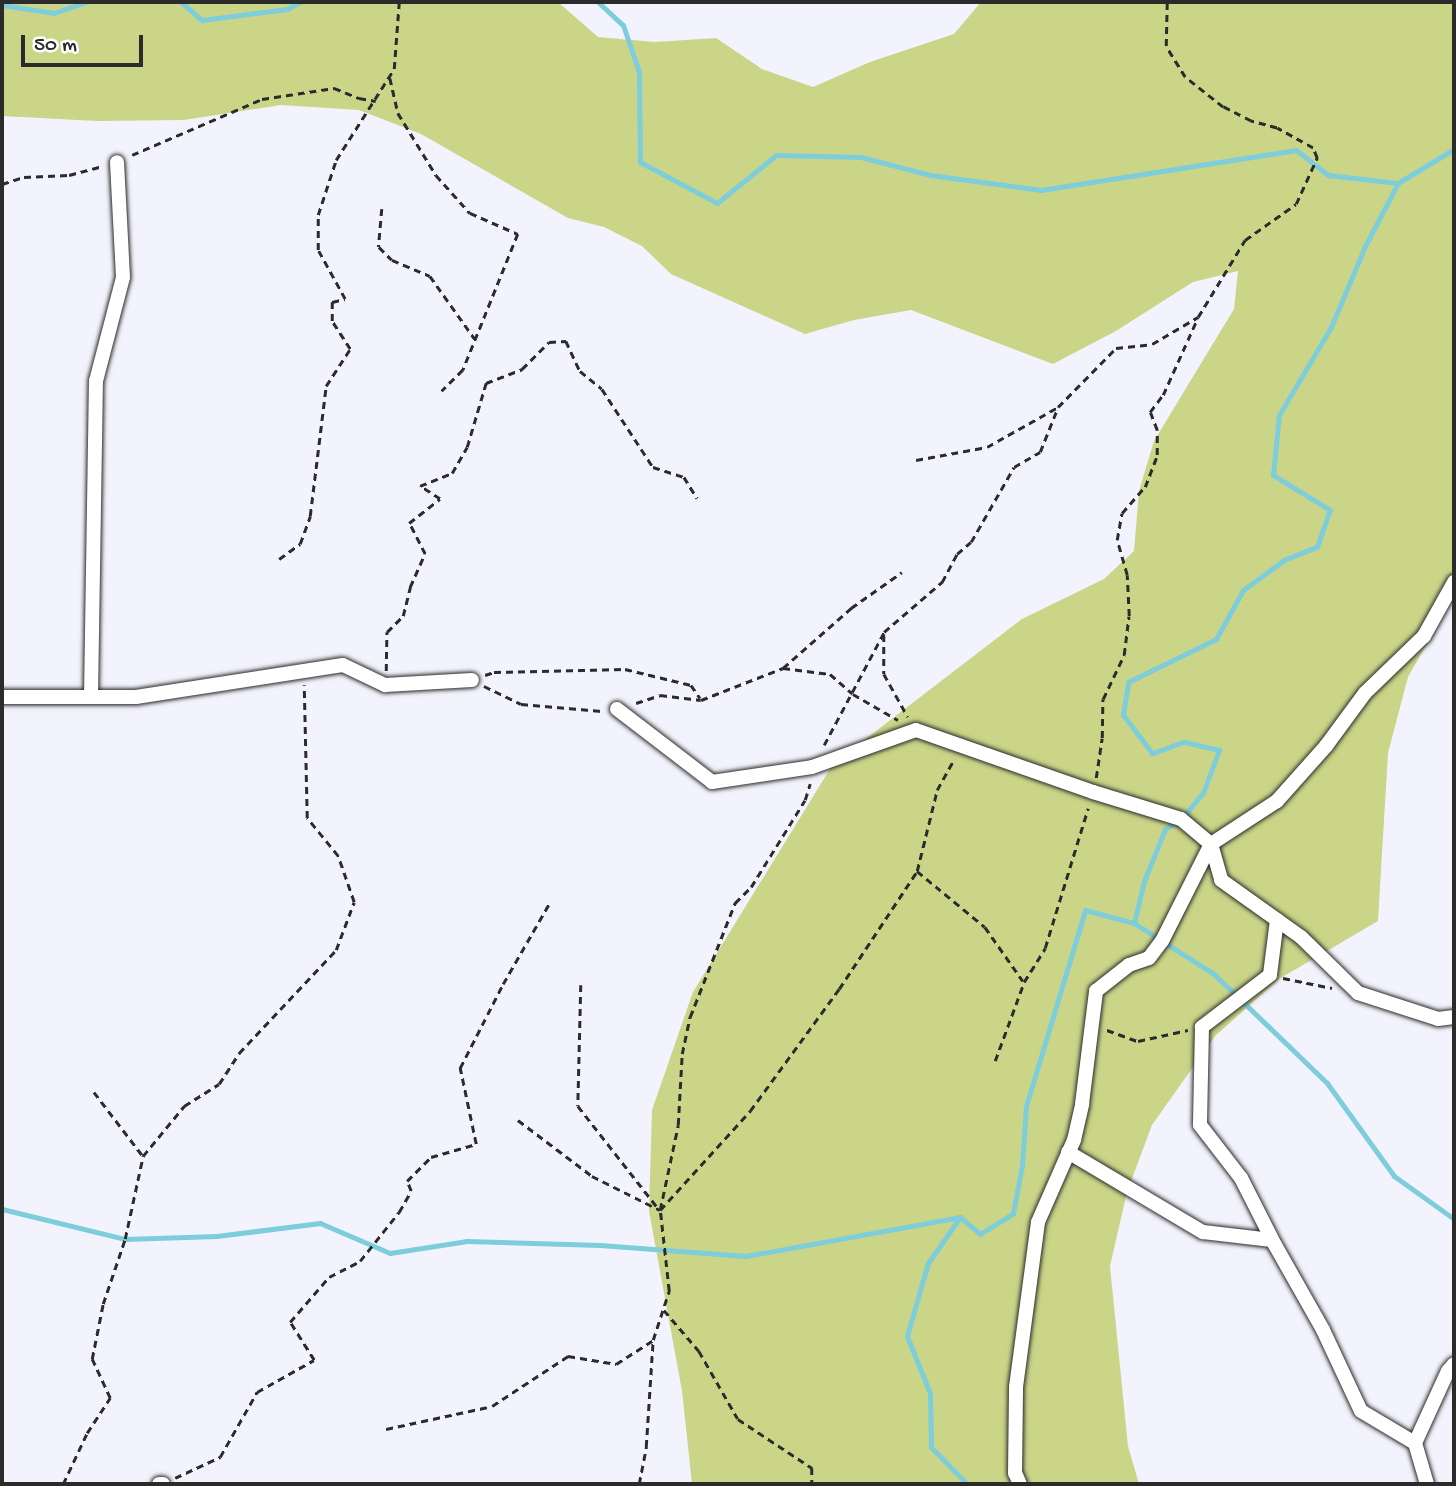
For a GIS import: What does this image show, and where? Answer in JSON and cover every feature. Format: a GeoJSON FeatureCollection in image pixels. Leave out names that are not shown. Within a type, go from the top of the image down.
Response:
{"type":"FeatureCollection","features":[{"type":"Feature","properties":{"kind":"street"},"geometry":{"type":"LineString","coordinates":[[91,696],[96,381],[123,277],[117,162]]}},
{"type":"Feature","properties":{"kind":"street"},"geometry":{"type":"LineString","coordinates":[[1020,1484],[1015,1473],[1016,1387],[1038,1222],[1069,1152],[1082,1104],[1090,1024],[1097,991],[1129,965],[1149,958],[1162,941],[1211,844],[1277,802],[1326,746],[1365,693],[1424,636],[1454,582]]}},
{"type":"Feature","properties":{"kind":"street"},"geometry":{"type":"LineString","coordinates":[[2,697],[136,697],[343,665],[385,685],[472,680]]}},
{"type":"Feature","properties":{"kind":"street"},"geometry":{"type":"LineString","coordinates":[[617,709],[712,782],[812,767],[916,730],[1093,792],[1181,819],[1211,844],[1221,880],[1301,937],[1358,993],[1438,1018],[1454,1029]]}},
{"type":"Feature","properties":{"kind":"street"},"geometry":{"type":"LineString","coordinates":[[1278,920],[1270,975],[1202,1027],[1200,1125],[1241,1178],[1272,1240],[1323,1330],[1361,1411],[1415,1443]]}},
{"type":"Feature","properties":{"kind":"street"},"geometry":{"type":"LineString","coordinates":[[1438,1018],[1454,1017]]}},
{"type":"Feature","properties":{"kind":"street"},"geometry":{"type":"LineString","coordinates":[[1069,1152],[1203,1232],[1272,1240]]}},
{"type":"Feature","properties":{"kind":"street"},"geometry":{"type":"LineString","coordinates":[[1427,1484],[1415,1443],[1448,1371],[1454,1364]]}},
{"type":"Feature","properties":{"kind":"path"},"geometry":{"type":"LineString","coordinates":[[399,2],[394,69],[390,77],[398,113],[436,175],[470,213],[518,234],[463,370],[442,391]]}},
{"type":"Feature","properties":{"kind":"path"},"geometry":{"type":"LineString","coordinates":[[995,1061],[1024,982],[1045,948],[1093,792],[1102,738],[1103,699],[1124,655],[1129,616],[1127,575],[1117,540],[1122,513],[1144,487],[1157,455],[1157,430],[1150,412],[1163,395],[1198,317],[1245,240],[1296,204],[1317,158],[1313,148],[1277,128],[1251,121],[1223,107],[1185,78],[1166,46],[1167,2]]}},
{"type":"Feature","properties":{"kind":"path"},"geometry":{"type":"LineString","coordinates":[[279,559],[300,544],[310,516],[326,386],[350,349],[332,321],[332,302],[345,299],[318,250],[318,215],[336,160],[394,69]]}},
{"type":"Feature","properties":{"kind":"path"},"geometry":{"type":"LineString","coordinates":[[2,184],[24,177],[69,175],[117,162],[262,99],[334,88],[359,98],[376,101]]}},
{"type":"Feature","properties":{"kind":"path"},"geometry":{"type":"LineString","coordinates":[[382,209],[379,247],[392,260],[430,276],[475,339]]}},
{"type":"Feature","properties":{"kind":"path"},"geometry":{"type":"LineString","coordinates":[[916,460],[987,447],[1025,423],[1058,407],[1116,348],[1152,344],[1198,317]]}},
{"type":"Feature","properties":{"kind":"path"},"geometry":{"type":"LineString","coordinates":[[385,685],[387,632],[402,616],[410,587],[425,554],[409,523],[440,499],[421,486],[452,473],[467,447],[486,383],[522,369],[549,342],[566,341],[580,371],[602,389],[653,467],[684,477],[697,498]]}},
{"type":"Feature","properties":{"kind":"path"},"geometry":{"type":"LineString","coordinates":[[639,1484],[646,1447],[653,1340],[668,1291],[660,1210],[678,1125],[682,1054],[690,1017],[735,903],[751,887],[808,794],[812,767],[884,632],[942,582],[957,554],[971,542],[1014,467],[1040,452],[1058,407]]}},
{"type":"Feature","properties":{"kind":"path"},"geometry":{"type":"LineString","coordinates":[[472,680],[521,704],[592,712],[617,709],[660,695],[701,700],[783,668],[851,608],[902,572]]}},
{"type":"Feature","properties":{"kind":"path"},"geometry":{"type":"LineString","coordinates":[[884,632],[884,674],[916,730]]}},
{"type":"Feature","properties":{"kind":"path"},"geometry":{"type":"LineString","coordinates":[[783,668],[830,674],[853,694],[916,730]]}},
{"type":"Feature","properties":{"kind":"path"},"geometry":{"type":"LineString","coordinates":[[472,680],[494,672],[625,669],[691,685],[701,700]]}},
{"type":"Feature","properties":{"kind":"path"},"geometry":{"type":"LineString","coordinates":[[63,1484],[87,1433],[110,1398],[92,1359],[103,1304],[125,1239],[143,1156],[184,1106],[219,1084],[239,1053],[337,950],[354,902],[338,856],[307,818],[304,673]]}},
{"type":"Feature","properties":{"kind":"path"},"geometry":{"type":"LineString","coordinates":[[660,1210],[750,1111],[839,989],[917,871],[937,790],[960,747]]}},
{"type":"Feature","properties":{"kind":"path"},"geometry":{"type":"LineString","coordinates":[[917,871],[985,927],[1024,982]]}},
{"type":"Feature","properties":{"kind":"path"},"geometry":{"type":"LineString","coordinates":[[161,1484],[220,1457],[257,1392],[314,1360],[290,1322],[329,1277],[360,1261],[399,1212],[411,1191],[407,1181],[431,1157],[476,1144],[460,1068],[503,984],[549,904]]}},
{"type":"Feature","properties":{"kind":"path"},"geometry":{"type":"LineString","coordinates":[[1270,975],[1333,988]]}},
{"type":"Feature","properties":{"kind":"path"},"geometry":{"type":"LineString","coordinates":[[581,985],[578,1107],[660,1210]]}},
{"type":"Feature","properties":{"kind":"path"},"geometry":{"type":"LineString","coordinates":[[1090,1024],[1138,1041],[1202,1027]]}},
{"type":"Feature","properties":{"kind":"path"},"geometry":{"type":"LineString","coordinates":[[94,1092],[143,1156]]}},
{"type":"Feature","properties":{"kind":"path"},"geometry":{"type":"LineString","coordinates":[[518,1120],[592,1176],[660,1210]]}},
{"type":"Feature","properties":{"kind":"path"},"geometry":{"type":"LineString","coordinates":[[663,1308],[699,1351],[738,1419],[812,1468],[812,1484]]}},
{"type":"Feature","properties":{"kind":"path"},"geometry":{"type":"LineString","coordinates":[[386,1429],[492,1406],[568,1356],[616,1364],[653,1340]]}},
{"type":"Feature","properties":{"kind":"green space"},"geometry":{"type":"Polygon","coordinates":[[[2,2],[558,2],[598,37],[655,42],[716,38],[762,69],[813,87],[870,62],[954,34],[981,2],[1454,2],[1454,596],[1408,677],[1388,753],[1378,921],[1279,979],[1215,1036],[1152,1125],[1127,1192],[1110,1266],[1128,1446],[1139,1484],[692,1484],[682,1391],[649,1211],[652,1110],[693,992],[833,764],[1022,619],[1104,579],[1134,551],[1139,491],[1154,441],[1234,309],[1238,271],[1193,282],[1116,331],[1053,364],[911,310],[854,320],[805,334],[671,274],[642,246],[604,227],[568,218],[421,134],[359,110],[281,105],[184,120],[97,121],[2,116],[2,2]]]}},
{"type":"Feature","properties":{"kind":"waterway"},"geometry":{"type":"LineString","coordinates":[[2,5],[54,13],[86,2]]}},
{"type":"Feature","properties":{"kind":"waterway"},"geometry":{"type":"LineString","coordinates":[[181,2],[202,20],[287,9],[300,2]]}},
{"type":"Feature","properties":{"kind":"waterway"},"geometry":{"type":"LineString","coordinates":[[598,2],[623,25],[639,72],[640,162],[717,203],[776,155],[861,157],[930,175],[1041,190],[1296,150],[1328,175],[1398,183]]}},
{"type":"Feature","properties":{"kind":"waterway"},"geometry":{"type":"LineString","coordinates":[[967,1484],[931,1447],[930,1393],[907,1336],[928,1263],[960,1217],[980,1234],[1013,1213],[1022,1166],[1026,1106],[1085,910],[1134,923],[1144,881],[1165,829],[1181,819],[1203,793],[1219,750],[1183,742],[1152,753],[1123,715],[1128,682],[1216,639],[1243,590],[1284,560],[1317,547],[1330,510],[1273,475],[1279,415],[1331,327],[1365,246],[1398,183],[1454,149]]}},
{"type":"Feature","properties":{"kind":"waterway"},"geometry":{"type":"LineString","coordinates":[[1134,923],[1214,974],[1327,1083],[1394,1176],[1454,1219]]}},
{"type":"Feature","properties":{"kind":"waterway"},"geometry":{"type":"LineString","coordinates":[[2,1209],[125,1239],[217,1236],[320,1223],[390,1253],[467,1241],[600,1245],[746,1256],[960,1217]]}}]}
